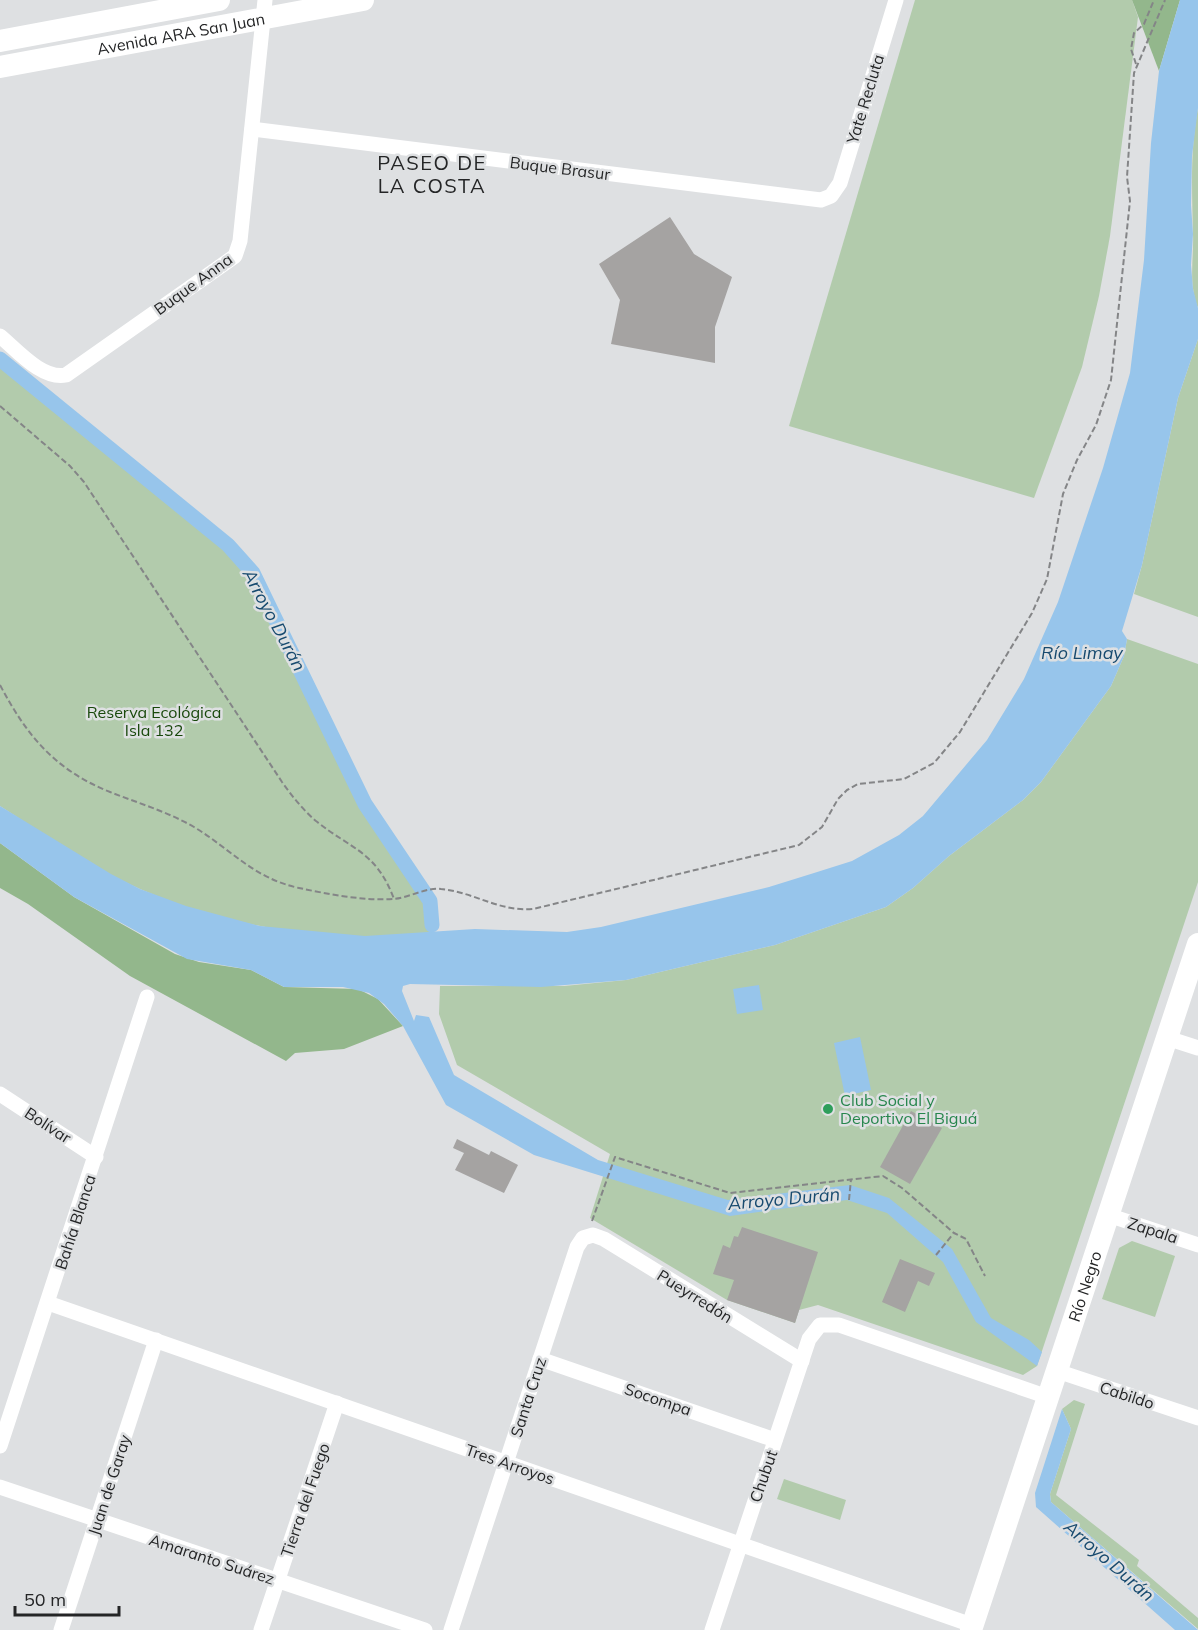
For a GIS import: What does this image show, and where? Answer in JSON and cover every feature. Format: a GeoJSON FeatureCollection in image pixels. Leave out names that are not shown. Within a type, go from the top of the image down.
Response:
{"type":"FeatureCollection","features":[{"type":"Feature","properties":{"kind":"street","name":"Avenida ARA San Juan"},"geometry":{"type":"LineString","coordinates":[[0,41],[219,0]]}},
{"type":"Feature","properties":{"kind":"street","name":"Avenida ARA San Juan"},"geometry":{"type":"LineString","coordinates":[[0,67],[264,9],[363,0]]}},
{"type":"Feature","properties":{"kind":"street","name":"Yate Recluta"},"geometry":{"type":"LineString","coordinates":[[831,196],[840,183],[896,0]]}},
{"type":"Feature","properties":{"kind":"street","name":"Buque Anna"},"geometry":{"type":"LineString","coordinates":[[0,336],[44,372],[54,376],[66,375],[232,258],[240,244],[264,9]]}},
{"type":"Feature","properties":{"kind":"street","name":"Buque Brasur"},"geometry":{"type":"LineString","coordinates":[[252,129],[804,199],[821,200],[831,196]]}},
{"type":"Feature","properties":{"kind":"street","name":"Río Negro"},"geometry":{"type":"LineString","coordinates":[[972,1628],[1198,944]]}},
{"type":"Feature","properties":{"kind":"street","name":"Bahía Blanca"},"geometry":{"type":"LineString","coordinates":[[0,1446],[147,997]]}},
{"type":"Feature","properties":{"kind":"street"},"geometry":{"type":"LineString","coordinates":[[1167,1038],[1198,1048]]}},
{"type":"Feature","properties":{"kind":"street","name":"Bolívar"},"geometry":{"type":"LineString","coordinates":[[0,1094],[96,1157]]}},
{"type":"Feature","properties":{"kind":"street","name":"Zapala"},"geometry":{"type":"LineString","coordinates":[[1108,1215],[1198,1245]]}},
{"type":"Feature","properties":{"kind":"street","name":"Santa Cruz"},"geometry":{"type":"LineString","coordinates":[[451,1630],[577,1247],[587,1235]]}},
{"type":"Feature","properties":{"kind":"street","name":"Pueyrredón"},"geometry":{"type":"LineString","coordinates":[[587,1235],[604,1239],[802,1361]]}},
{"type":"Feature","properties":{"kind":"street","name":"Tres Arroyos"},"geometry":{"type":"LineString","coordinates":[[48,1303],[507,1462],[972,1628]]}},
{"type":"Feature","properties":{"kind":"street","name":"Chubut"},"geometry":{"type":"LineString","coordinates":[[711,1630],[802,1361],[812,1334],[820,1325],[839,1325],[1048,1397]]}},
{"type":"Feature","properties":{"kind":"street","name":"Juan de Garay"},"geometry":{"type":"LineString","coordinates":[[61,1630],[156,1340]]}},
{"type":"Feature","properties":{"kind":"street","name":"Socompa"},"geometry":{"type":"LineString","coordinates":[[540,1359],[775,1440]]}},
{"type":"Feature","properties":{"kind":"street","name":"Cabildo"},"geometry":{"type":"LineString","coordinates":[[1057,1371],[1198,1418]]}},
{"type":"Feature","properties":{"kind":"street","name":"Tierra del Fuego"},"geometry":{"type":"LineString","coordinates":[[261,1630],[337,1403]]}},
{"type":"Feature","properties":{"kind":"street","name":"Amaranto Suárez"},"geometry":{"type":"LineString","coordinates":[[0,1487],[425,1630]]}},
{"type":"Feature","properties":{"kind":"path"},"geometry":{"type":"LineString","coordinates":[[1137,64],[1131,49],[1134,33],[1144,24],[1154,0]]}},
{"type":"Feature","properties":{"kind":"path"},"geometry":{"type":"LineString","coordinates":[[0,685],[14,712],[36,742],[59,763],[84,780],[194,827],[242,864],[280,883],[372,899],[411,897],[436,888],[499,907],[533,909],[764,855],[799,845],[811,838],[848,790],[858,784],[904,779],[934,763],[949,747],[1041,596],[1051,559],[1063,494],[1105,403],[1115,362],[1119,290],[1128,217],[1127,164],[1137,64],[1165,0]]}},
{"type":"Feature","properties":{"kind":"path"},"geometry":{"type":"LineString","coordinates":[[0,406],[64,460],[84,482],[282,782],[299,804],[316,820],[362,850],[376,864],[394,899]]}},
{"type":"Feature","properties":{"kind":"path"},"geometry":{"type":"LineString","coordinates":[[587,1235],[615,1157],[730,1193],[875,1175],[889,1179],[954,1233],[966,1239],[985,1276]]}},
{"type":"Feature","properties":{"kind":"path"},"geometry":{"type":"LineString","coordinates":[[849,1200],[851,1178]]}},
{"type":"Feature","properties":{"kind":"path"},"geometry":{"type":"LineString","coordinates":[[936,1255],[954,1233]]}},
{"type":"Feature","properties":{"kind":"green space"},"geometry":{"type":"Polygon","coordinates":[[[915,0],[1132,0],[1138,17],[1110,236],[1099,296],[1082,367],[1034,498],[789,426],[915,0]]]}},
{"type":"Feature","properties":{"kind":"green space"},"geometry":{"type":"Polygon","coordinates":[[[1132,0],[1180,0],[1159,71],[1132,0]]]}},
{"type":"Feature","properties":{"kind":"green space"},"geometry":{"type":"Polygon","coordinates":[[[1198,108],[1198,308],[1192,280],[1192,186],[1198,108]]]}},
{"type":"Feature","properties":{"kind":"green space"},"geometry":{"type":"Polygon","coordinates":[[[1198,339],[1198,617],[1134,594],[1178,398],[1198,339]]]}},
{"type":"Feature","properties":{"kind":"green space","name":"Reserva Ecológica Isla 132"},"geometry":{"type":"Polygon","coordinates":[[[0,359],[228,545],[253,573],[365,804],[430,901],[433,918],[430,933],[394,936],[319,934],[282,930],[209,914],[174,903],[122,881],[68,850],[0,806],[0,359]]]}},
{"type":"Feature","properties":{"kind":"green space","name":"Club Social y Deportivo El Biguá"},"geometry":{"type":"Polygon","coordinates":[[[1127,639],[1198,664],[1198,882],[1037,1366],[1023,1375],[818,1305],[799,1310],[795,1323],[727,1300],[590,1218],[610,1154],[457,1065],[439,1014],[440,986],[564,986],[626,980],[775,945],[886,907],[1023,800],[1041,782],[1111,686],[1124,656],[1127,639]]]}},
{"type":"Feature","properties":{"kind":"green space"},"geometry":{"type":"Polygon","coordinates":[[[0,843],[74,897],[175,954],[199,962],[251,970],[284,987],[358,989],[378,999],[403,1026],[344,1049],[295,1053],[286,1061],[130,976],[28,904],[0,888],[0,843]]]}},
{"type":"Feature","properties":{"kind":"green space"},"geometry":{"type":"Polygon","coordinates":[[[1132,1241],[1175,1256],[1155,1317],[1102,1299],[1119,1248],[1132,1241]]]}},
{"type":"Feature","properties":{"kind":"green space"},"geometry":{"type":"Polygon","coordinates":[[[1074,1400],[1085,1404],[1056,1495],[1139,1560],[1137,1566],[1198,1618],[1198,1629],[1051,1502],[1050,1494],[1071,1429],[1062,1409],[1074,1400]]]}},
{"type":"Feature","properties":{"kind":"green space"},"geometry":{"type":"Polygon","coordinates":[[[784,1479],[846,1500],[840,1520],[777,1499],[784,1479]]]}},
{"type":"Feature","properties":{"kind":"water","name":"Río Limay"},"geometry":{"type":"Polygon","coordinates":[[[1180,0],[1198,0],[1198,108],[1192,156],[1191,265],[1193,289],[1198,308],[1198,339],[1178,398],[1142,565],[1122,631],[1127,639],[1124,656],[1111,686],[1041,782],[1023,800],[886,907],[775,945],[626,980],[541,987],[410,984],[403,986],[402,991],[414,1021],[416,1015],[429,1017],[454,1075],[598,1160],[728,1200],[850,1185],[889,1198],[952,1249],[991,1318],[1029,1340],[1042,1352],[1037,1366],[976,1322],[943,1262],[887,1213],[847,1200],[730,1216],[534,1155],[446,1105],[403,1026],[384,1004],[369,993],[343,987],[284,987],[251,970],[187,959],[74,897],[0,843],[0,806],[111,874],[140,889],[186,906],[260,926],[365,936],[475,929],[567,932],[601,927],[769,887],[852,861],[899,835],[923,816],[987,740],[1024,679],[1058,602],[1103,468],[1130,373],[1144,260],[1151,143],[1159,71],[1180,0]]]}},
{"type":"Feature","properties":{"kind":"water"},"geometry":{"type":"Polygon","coordinates":[[[759,985],[763,1010],[737,1014],[733,989],[759,985]]]}},
{"type":"Feature","properties":{"kind":"water"},"geometry":{"type":"Polygon","coordinates":[[[860,1037],[871,1090],[845,1096],[834,1043],[860,1037]]]}},
{"type":"Feature","properties":{"kind":"water"},"geometry":{"type":"Polygon","coordinates":[[[1062,1409],[1071,1429],[1050,1494],[1051,1502],[1198,1630],[1175,1630],[1036,1507],[1035,1493],[1062,1409]]]}},
{"type":"Feature","properties":{"kind":"building"},"geometry":{"type":"Polygon","coordinates":[[[670,217],[694,254],[732,277],[715,327],[715,363],[611,344],[620,300],[599,264],[670,217]]]}},
{"type":"Feature","properties":{"kind":"building"},"geometry":{"type":"Polygon","coordinates":[[[911,1111],[942,1128],[910,1184],[880,1167],[911,1111]]]}},
{"type":"Feature","properties":{"kind":"building"},"geometry":{"type":"Polygon","coordinates":[[[457,1139],[489,1155],[491,1151],[518,1165],[504,1193],[455,1170],[464,1153],[453,1148],[457,1139]]]}},
{"type":"Feature","properties":{"kind":"building"},"geometry":{"type":"Polygon","coordinates":[[[742,1227],[818,1252],[795,1323],[727,1300],[734,1280],[713,1274],[723,1245],[730,1248],[734,1236],[738,1237],[742,1227]]]}},
{"type":"Feature","properties":{"kind":"building"},"geometry":{"type":"Polygon","coordinates":[[[900,1259],[935,1273],[929,1286],[918,1281],[905,1312],[882,1302],[900,1259]]]}},
{"type":"Feature","properties":{"kind":"waterway","name":"Arroyo Durán"},"geometry":{"type":"LineString","coordinates":[[0,359],[228,545],[253,573],[365,804],[430,901],[432,925]]}},
{"type":"Feature","properties":{"kind":"place","name":"Club Social y Deportivo El Biguá"},"geometry":{"type":"Point","coordinates":[828,1109]}},
{"type":"Feature","properties":{"kind":"district","name":"PASEO DE LA COSTA"},"geometry":{"type":"Point","coordinates":[432,174]}}]}
